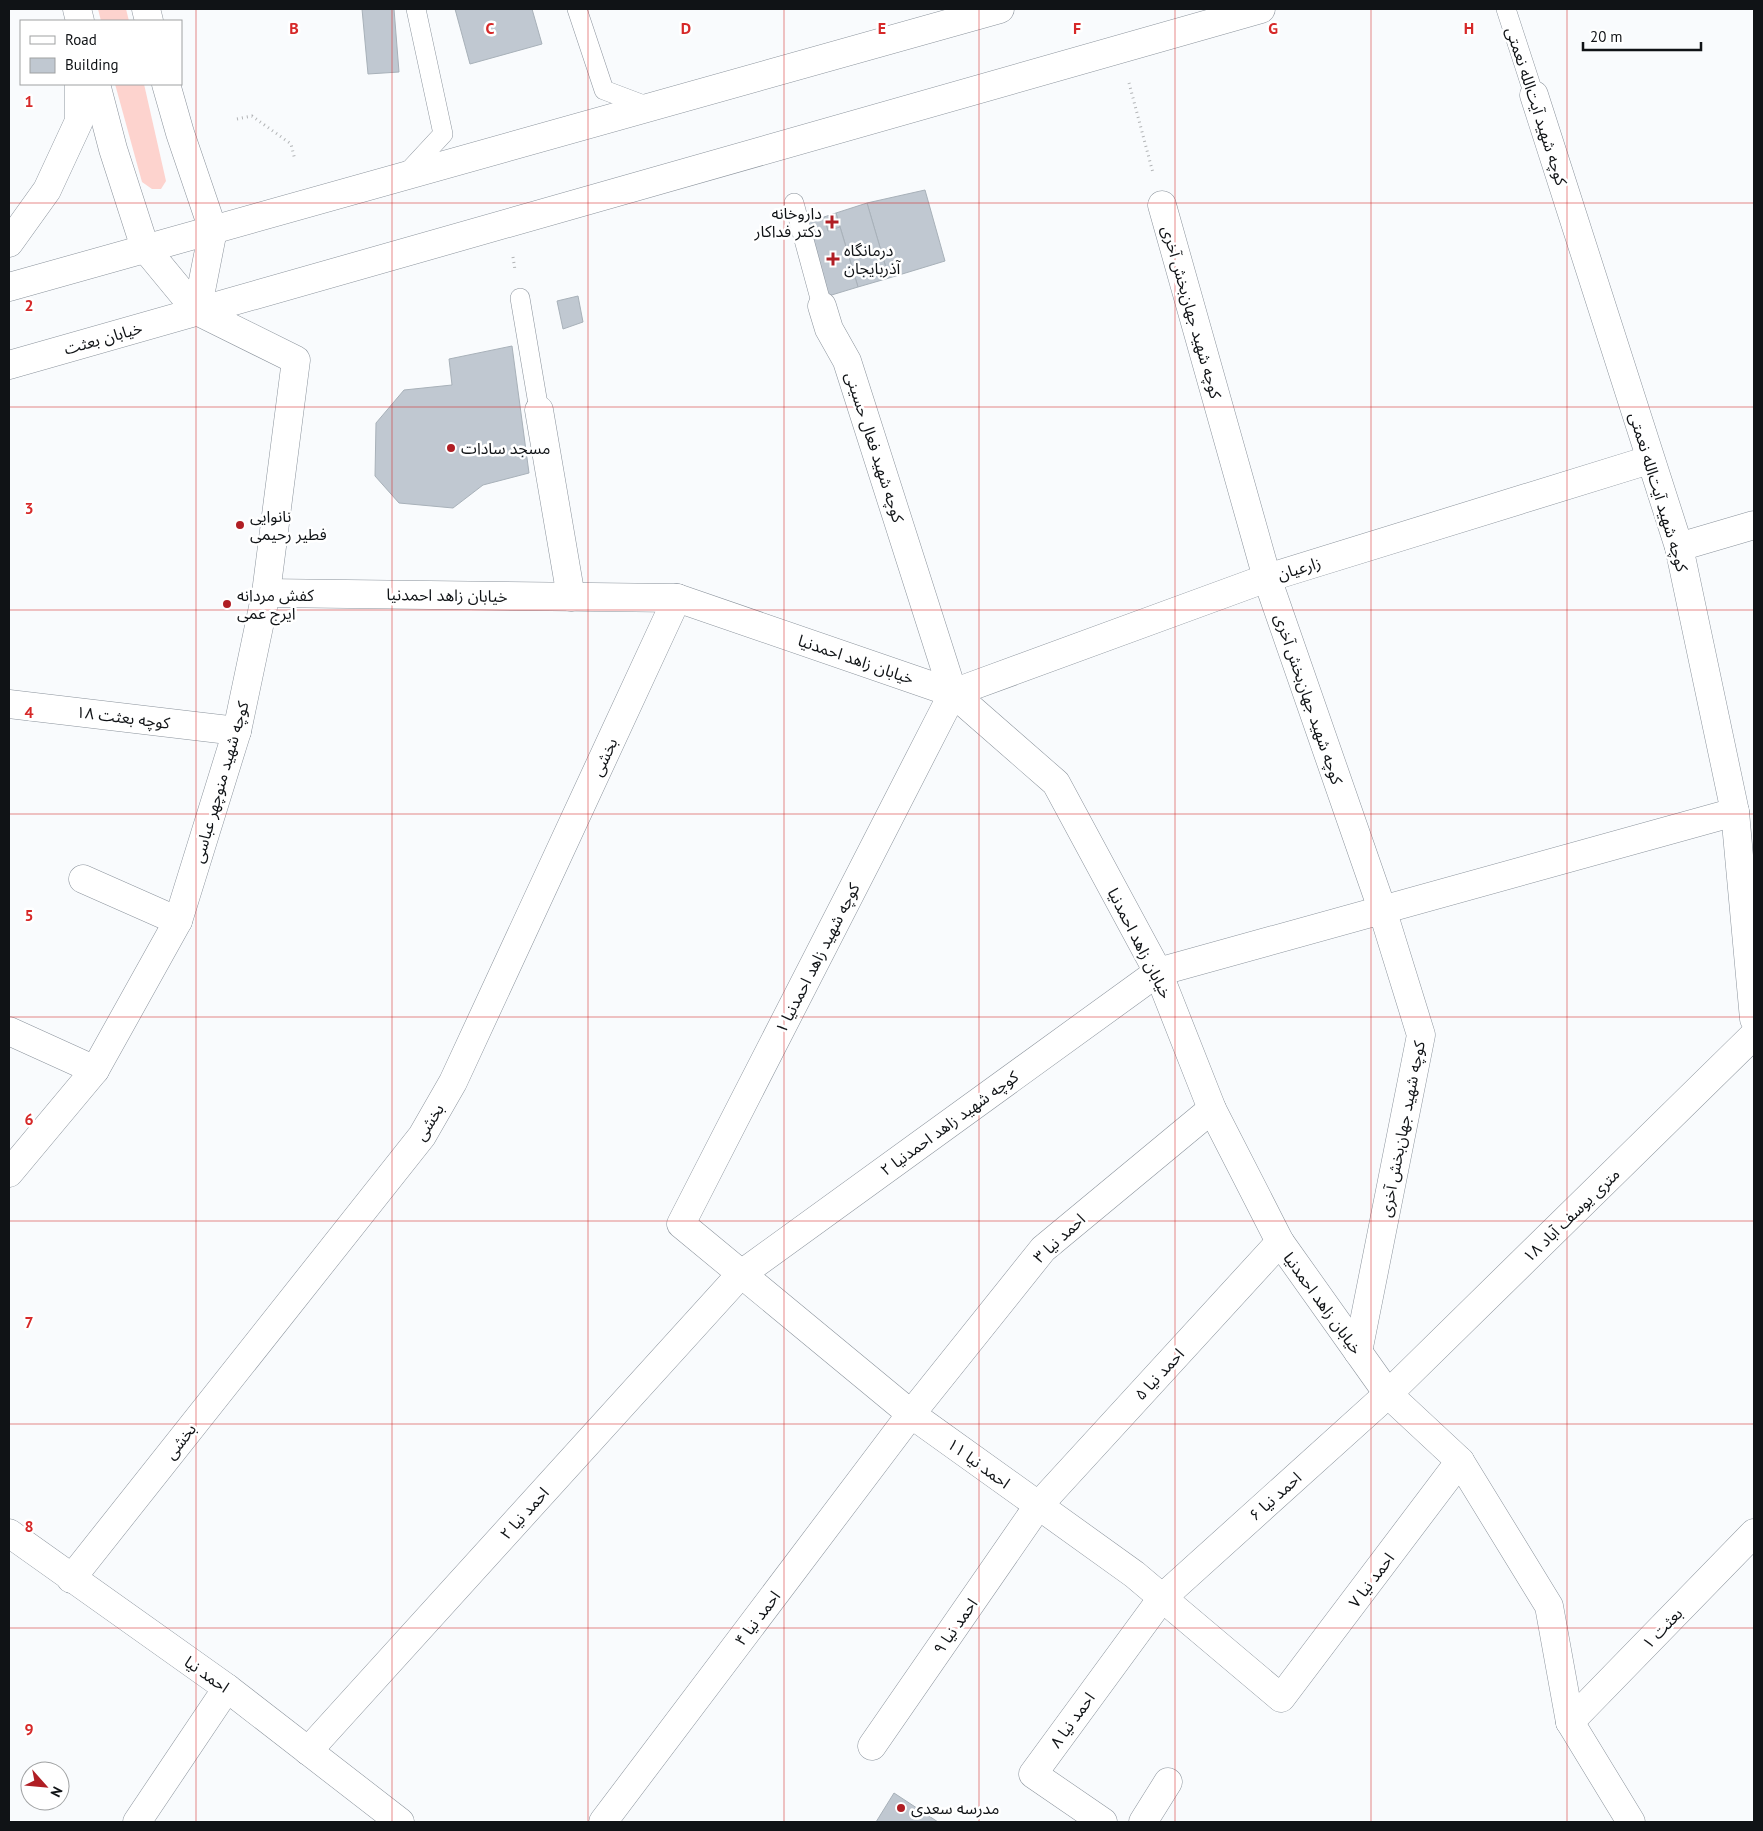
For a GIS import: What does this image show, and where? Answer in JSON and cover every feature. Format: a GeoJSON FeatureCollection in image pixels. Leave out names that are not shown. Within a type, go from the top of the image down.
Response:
{"type":"FeatureCollection","features":[{"type":"Feature","properties":{"kind":"street"},"geometry":{"type":"LineString","coordinates":[[9,287],[1000,9]]}},
{"type":"Feature","properties":{"kind":"street","name":"خیابان بعثت"},"geometry":{"type":"LineString","coordinates":[[9,365],[1261,9]]}},
{"type":"Feature","properties":{"kind":"street"},"geometry":{"type":"LineString","coordinates":[[9,244],[47,190],[78,122],[79,85]]}},
{"type":"Feature","properties":{"kind":"street"},"geometry":{"type":"LineString","coordinates":[[96,85],[113,149],[145,248],[197,310]]}},
{"type":"Feature","properties":{"kind":"street"},"geometry":{"type":"LineString","coordinates":[[166,85],[180,133],[213,230],[197,310]]}},
{"type":"Feature","properties":{"kind":"street","name":"کوچه شهید آیت‌الله نعمتی"},"geometry":{"type":"LineString","coordinates":[[1534,95],[1679,547],[1735,812],[1754,1019]]}},
{"type":"Feature","properties":{"kind":"street","name":"کوچه شهید جهان‌بخش آخری"},"geometry":{"type":"LineString","coordinates":[[1162,205],[1267,578],[1382,910],[1422,1035],[1358,1352]]}},
{"type":"Feature","properties":{"kind":"street","name":"کوچه شهید فعال حسینی"},"geometry":{"type":"LineString","coordinates":[[822,306],[829,329],[847,361],[953,693]]}},
{"type":"Feature","properties":{"kind":"street","name":"کوچه شهید منوچهر عباسی"},"geometry":{"type":"LineString","coordinates":[[9,1173],[20,1143],[95,1070],[178,921],[238,731],[266,593],[296,360],[197,310]]}},
{"type":"Feature","properties":{"kind":"street"},"geometry":{"type":"LineString","coordinates":[[539,410],[571,597]]}},
{"type":"Feature","properties":{"kind":"street","name":"زارعیان"},"geometry":{"type":"LineString","coordinates":[[953,693],[1267,578],[1650,460]]}},
{"type":"Feature","properties":{"kind":"street"},"geometry":{"type":"LineString","coordinates":[[1679,547],[1754,525]]}},
{"type":"Feature","properties":{"kind":"street","name":"خیابان زاهد احمدنیا"},"geometry":{"type":"LineString","coordinates":[[266,593],[677,598],[953,693],[1056,784],[1158,972],[1212,1110],[1280,1242],[1388,1394],[1460,1461],[1549,1606],[1570,1722],[1631,1822]]}},
{"type":"Feature","properties":{"kind":"street","name":"بخشی"},"geometry":{"type":"LineString","coordinates":[[71,1579],[422,1136],[453,1082],[677,598]]}},
{"type":"Feature","properties":{"kind":"street","name":"کوچه شهید زاهد احمدنیا ۱"},"geometry":{"type":"LineString","coordinates":[[681,1224],[953,693]]}},
{"type":"Feature","properties":{"kind":"street","name":"کوچه بعثت ۱۸"},"geometry":{"type":"LineString","coordinates":[[9,704],[238,731]]}},
{"type":"Feature","properties":{"kind":"street"},"geometry":{"type":"LineString","coordinates":[[1158,972],[1735,812]]}},
{"type":"Feature","properties":{"kind":"street"},"geometry":{"type":"LineString","coordinates":[[83,880],[178,921]]}},
{"type":"Feature","properties":{"kind":"street","name":"کوچه شهید زاهد احمدنیا ۲"},"geometry":{"type":"LineString","coordinates":[[740,1274],[1158,972]]}},
{"type":"Feature","properties":{"kind":"street"},"geometry":{"type":"LineString","coordinates":[[9,1031],[95,1070]]}},
{"type":"Feature","properties":{"kind":"street","name":"۱۸ متری یوسف آباد"},"geometry":{"type":"LineString","coordinates":[[1388,1394],[1754,1035]]}},
{"type":"Feature","properties":{"kind":"street","name":"احمد نیا ۳"},"geometry":{"type":"LineString","coordinates":[[911,1414],[1043,1249],[1212,1110]]}},
{"type":"Feature","properties":{"kind":"street","name":"احمد نیا ۱۱"},"geometry":{"type":"LineString","coordinates":[[681,1224],[911,1414],[1134,1574],[1281,1698]]}},
{"type":"Feature","properties":{"kind":"street","name":"احمد نیا ۵"},"geometry":{"type":"LineString","coordinates":[[1038,1506],[1280,1242]]}},
{"type":"Feature","properties":{"kind":"street","name":"احمد نیا ۲"},"geometry":{"type":"LineString","coordinates":[[308,1751],[740,1274]]}},
{"type":"Feature","properties":{"kind":"street","name":"احمد نیا ۶"},"geometry":{"type":"LineString","coordinates":[[1162,1598],[1388,1394]]}},
{"type":"Feature","properties":{"kind":"street","name":"احمد نیا ۴"},"geometry":{"type":"LineString","coordinates":[[603,1822],[911,1414]]}},
{"type":"Feature","properties":{"kind":"street","name":"احمد نیا ۷"},"geometry":{"type":"LineString","coordinates":[[1281,1698],[1460,1461]]}},
{"type":"Feature","properties":{"kind":"street","name":"احمد نیا ۹"},"geometry":{"type":"LineString","coordinates":[[872,1746],[1038,1506]]}},
{"type":"Feature","properties":{"kind":"street","name":"احمد نیا"},"geometry":{"type":"LineString","coordinates":[[9,1533],[71,1579],[227,1688],[400,1822]]}},
{"type":"Feature","properties":{"kind":"street","name":"بعثت ۱"},"geometry":{"type":"LineString","coordinates":[[1570,1722],[1754,1533]]}},
{"type":"Feature","properties":{"kind":"street","name":"احمد نیا ۸"},"geometry":{"type":"LineString","coordinates":[[1103,1822],[1033,1774],[1162,1598]]}},
{"type":"Feature","properties":{"kind":"street"},"geometry":{"type":"LineString","coordinates":[[137,1822],[227,1688]]}},
{"type":"Feature","properties":{"kind":"street"},"geometry":{"type":"LineString","coordinates":[[1143,1822],[1168,1782]]}},
{"type":"Feature","properties":{"kind":"lane"},"geometry":{"type":"LineString","coordinates":[[404,176],[443,134],[416,9]]}},
{"type":"Feature","properties":{"kind":"lane"},"geometry":{"type":"LineString","coordinates":[[577,9],[604,90],[648,108]]}},
{"type":"Feature","properties":{"kind":"lane","name":"کوچه شهید آیت‌الله نعمتی"},"geometry":{"type":"LineString","coordinates":[[1506,9],[1534,95]]}},
{"type":"Feature","properties":{"kind":"lane","name":"کوچه شهید فعال حسینی"},"geometry":{"type":"LineString","coordinates":[[794,203],[822,306]]}},
{"type":"Feature","properties":{"kind":"lane"},"geometry":{"type":"LineString","coordinates":[[520,298],[539,410]]}},
{"type":"Feature","properties":{"kind":"path","name":"کوچه شهید جهان‌بخش آخری"},"geometry":{"type":"LineString","coordinates":[[1120,50],[1162,205]]}},
{"type":"Feature","properties":{"kind":"path"},"geometry":{"type":"LineString","coordinates":[[237,119],[252,116],[291,144],[295,160]]}},
{"type":"Feature","properties":{"kind":"path"},"geometry":{"type":"LineString","coordinates":[[507,223],[520,298]]}},
{"type":"Feature","properties":{"kind":"shaded area"},"geometry":{"type":"Polygon","coordinates":[[[98,9],[126,9],[129,20],[101,20],[98,9]]]}},
{"type":"Feature","properties":{"kind":"shaded area"},"geometry":{"type":"Polygon","coordinates":[[[115,85],[144,85],[166,181],[161,189],[152,189],[142,182],[115,85]]]}},
{"type":"Feature","properties":{"kind":"building"},"geometry":{"type":"Polygon","coordinates":[[[362,9],[394,9],[399,72],[368,74],[362,9]]]}},
{"type":"Feature","properties":{"kind":"building"},"geometry":{"type":"Polygon","coordinates":[[[455,9],[532,9],[542,44],[470,64],[455,9]]]}},
{"type":"Feature","properties":{"kind":"building"},"geometry":{"type":"Polygon","coordinates":[[[925,190],[945,261],[889,278],[867,203],[925,190]]]}},
{"type":"Feature","properties":{"kind":"building"},"geometry":{"type":"Polygon","coordinates":[[[867,203],[889,278],[858,287],[836,213],[867,203]]]}},
{"type":"Feature","properties":{"kind":"building","name":"داروخانه دکتر فداکار"},"geometry":{"type":"Polygon","coordinates":[[[836,213],[840,227],[828,231],[824,217],[836,213]]]}},
{"type":"Feature","properties":{"kind":"building","name":"درمانگاه آذربایجان"},"geometry":{"type":"Polygon","coordinates":[[[824,217],[828,231],[840,227],[858,287],[825,297],[806,223],[824,217]]]}},
{"type":"Feature","properties":{"kind":"building"},"geometry":{"type":"Polygon","coordinates":[[[578,296],[583,322],[563,329],[557,301],[578,296]]]}},
{"type":"Feature","properties":{"kind":"building","name":"مسجد سادات"},"geometry":{"type":"Polygon","coordinates":[[[512,346],[529,473],[483,485],[453,508],[399,503],[375,476],[376,423],[404,390],[452,385],[449,359],[512,346]]]}},
{"type":"Feature","properties":{"kind":"building","name":"مدرسه سعدی"},"geometry":{"type":"Polygon","coordinates":[[[894,1793],[938,1822],[876,1822],[894,1793]]]}},
{"type":"Feature","properties":{"kind":"place","name":"داروخانه دکتر فداکار"},"geometry":{"type":"Point","coordinates":[832,222]}},
{"type":"Feature","properties":{"kind":"place","name":"درمانگاه آذربایجان"},"geometry":{"type":"Point","coordinates":[833,259]}},
{"type":"Feature","properties":{"kind":"place","name":"مسجد سادات"},"geometry":{"type":"Point","coordinates":[451,448]}},
{"type":"Feature","properties":{"kind":"place","name":"نانوایی فطیر رحیمی"},"geometry":{"type":"Point","coordinates":[240,525]}},
{"type":"Feature","properties":{"kind":"place","name":"کفش مردانه ایرج عمی"},"geometry":{"type":"Point","coordinates":[227,604]}},
{"type":"Feature","properties":{"kind":"place","name":"مدرسه سعدی"},"geometry":{"type":"Point","coordinates":[901,1808]}}]}
